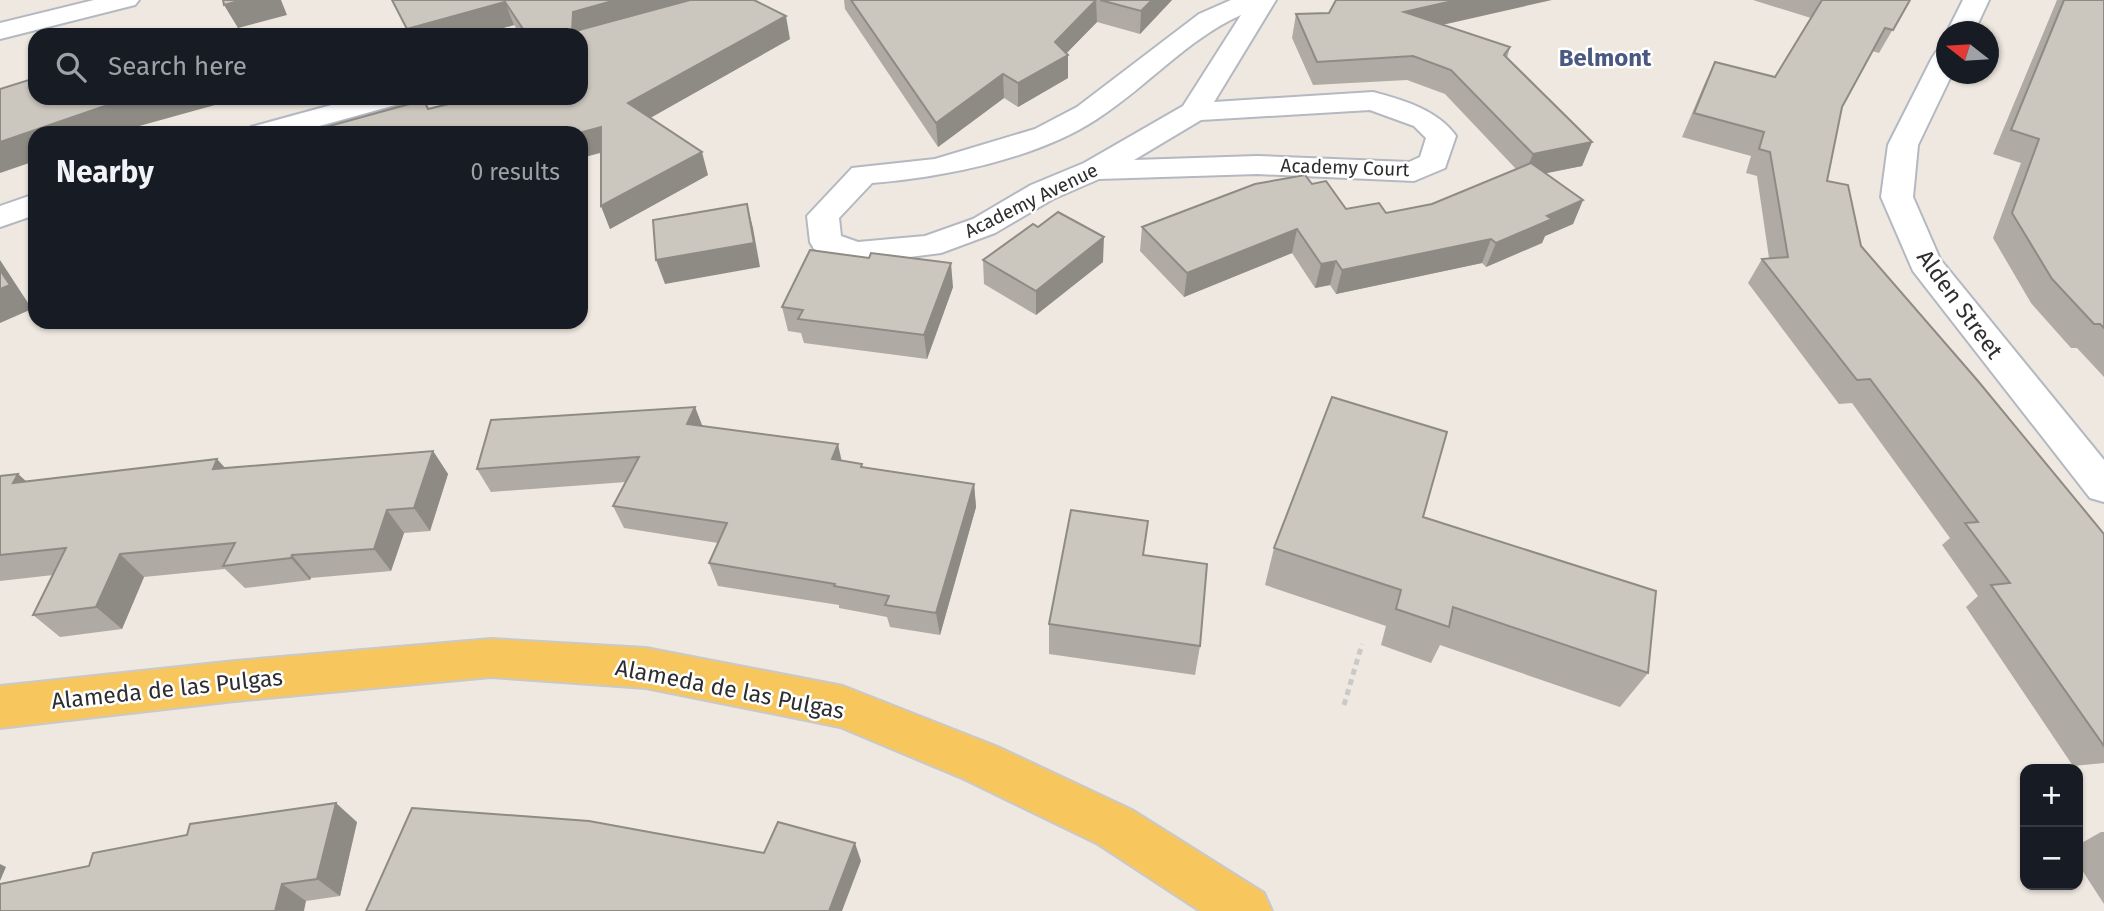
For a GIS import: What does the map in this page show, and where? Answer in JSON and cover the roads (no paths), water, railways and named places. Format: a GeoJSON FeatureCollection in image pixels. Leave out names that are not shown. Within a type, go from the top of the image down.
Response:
{"type":"FeatureCollection","features":[{"type":"Feature","properties":{"kind":"main road","name":"Alameda de las Pulgas"},"geometry":{"type":"LineString","coordinates":[[0,707],[235,681],[491,658],[646,668],[856,712],[981,763],[1115,827],[1246,911]]}},
{"type":"Feature","properties":{"kind":"street"},"geometry":{"type":"LineString","coordinates":[[0,31],[126,0]]}},
{"type":"Feature","properties":{"kind":"street","name":"Academy Avenue"},"geometry":{"type":"LineString","coordinates":[[1253,0],[1208,20],[1087,113],[1045,135],[938,168],[863,175],[823,216],[826,242],[855,253],[929,246],[984,226],[1042,192],[1096,170],[1194,112],[1263,0]]}},
{"type":"Feature","properties":{"kind":"street"},"geometry":{"type":"LineString","coordinates":[[1966,21],[1976,0]]}},
{"type":"Feature","properties":{"kind":"street","name":"Alden Street"},"geometry":{"type":"LineString","coordinates":[[1936,80],[1903,145],[1897,197],[1925,263],[2030,398],[2104,486]]}},
{"type":"Feature","properties":{"kind":"street","name":"Academy Court"},"geometry":{"type":"LineString","coordinates":[[1096,170],[1257,165],[1414,172],[1434,162],[1441,136],[1424,120],[1373,100],[1194,112]]}},
{"type":"Feature","properties":{"kind":"street"},"geometry":{"type":"LineString","coordinates":[[287,126],[363,105]]}},
{"type":"Feature","properties":{"kind":"street"},"geometry":{"type":"LineString","coordinates":[[0,217],[28,207]]}},
{"type":"Feature","properties":{"kind":"district","name":"Belmont"},"geometry":{"type":"Point","coordinates":[1605,58]}}]}
